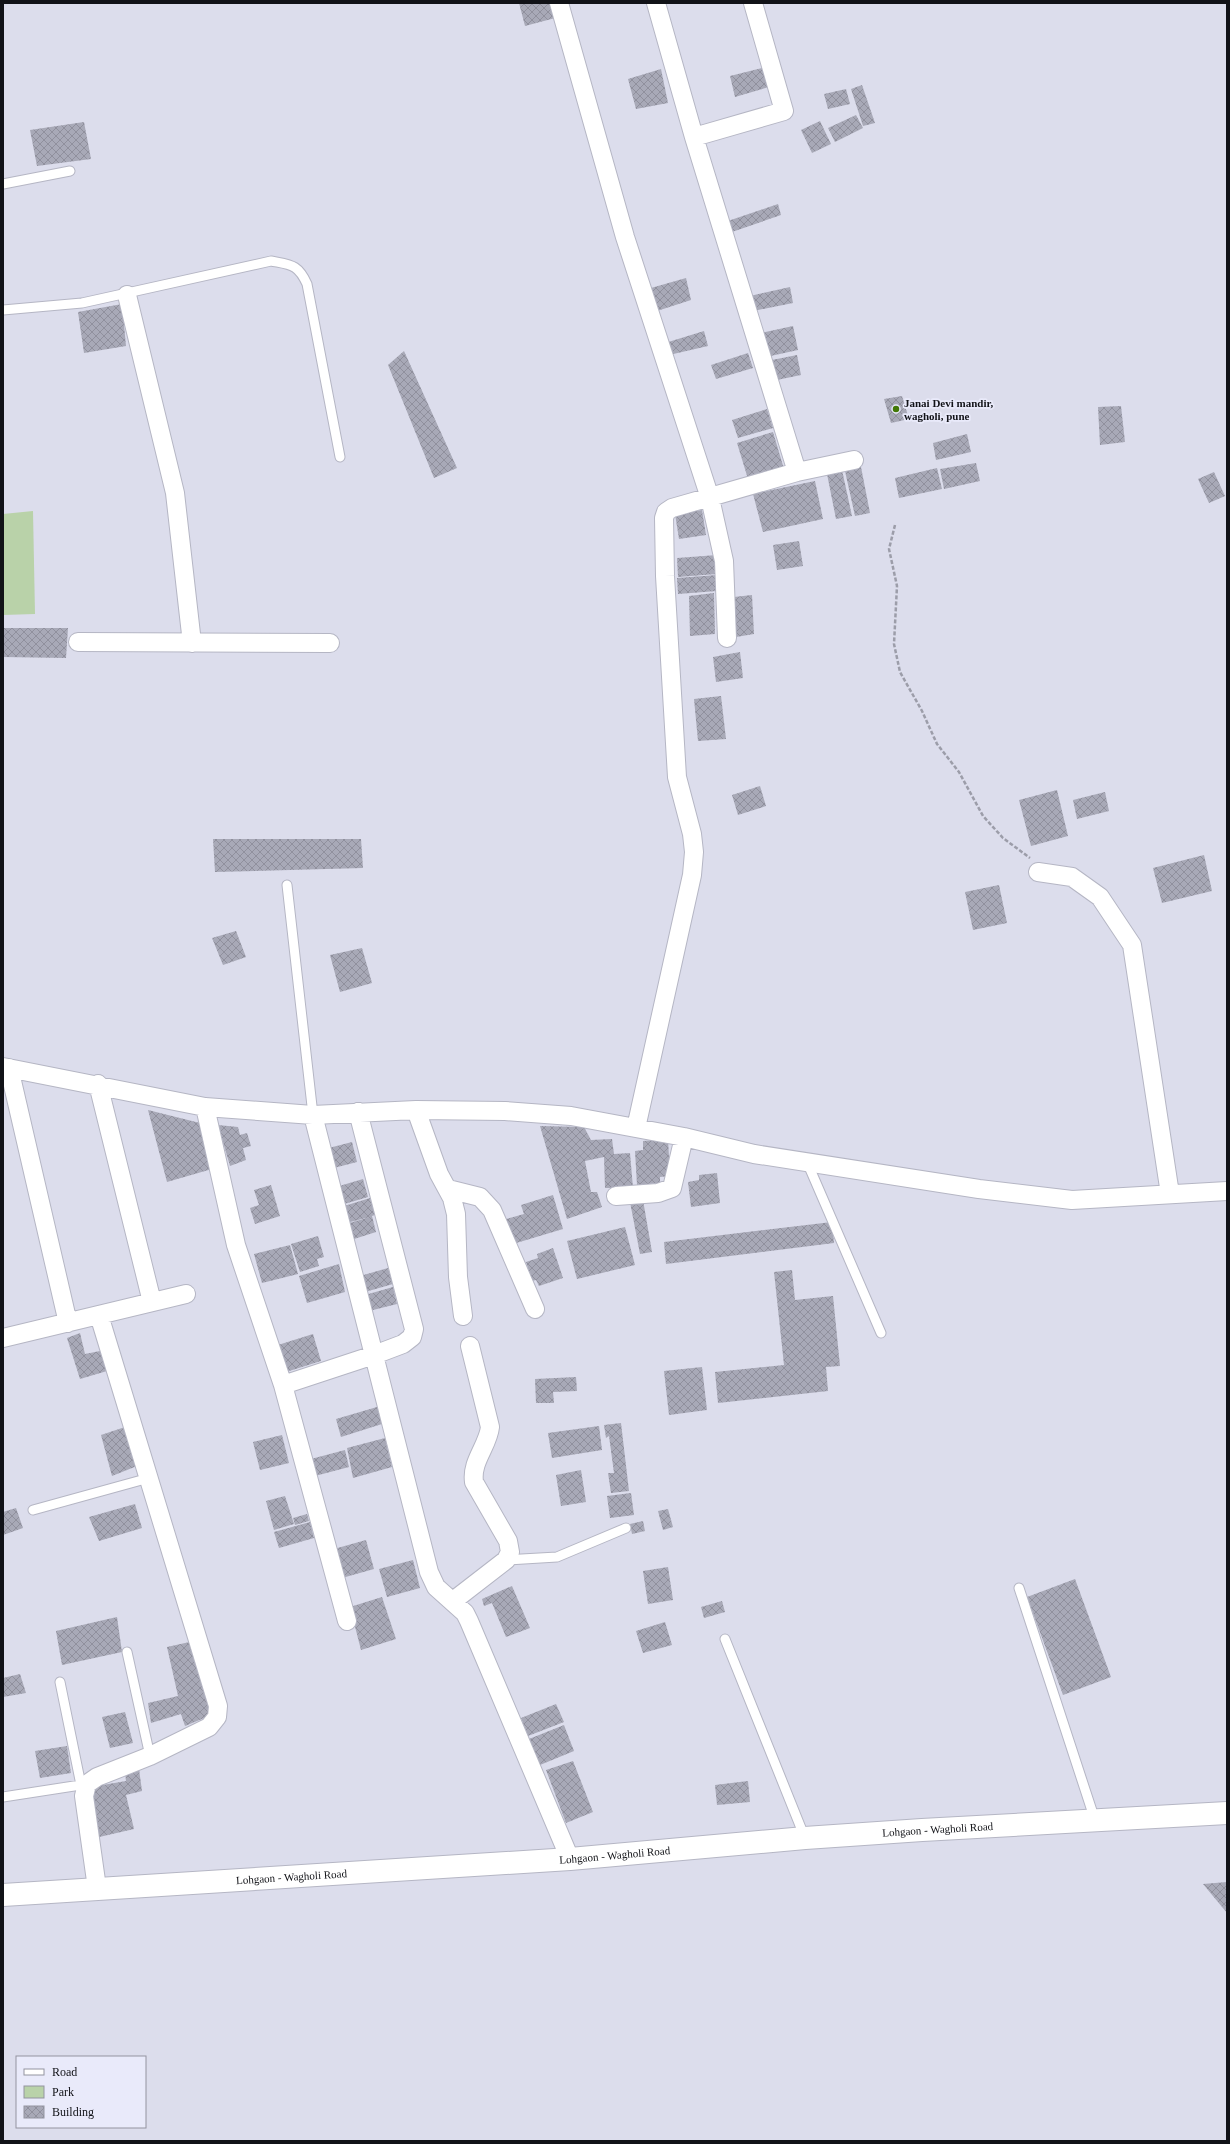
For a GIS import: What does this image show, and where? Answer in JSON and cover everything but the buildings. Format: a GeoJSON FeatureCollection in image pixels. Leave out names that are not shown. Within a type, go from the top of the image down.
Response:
{"type":"FeatureCollection","features":[{"type":"Feature","properties":{"kind":"main road","name":"Lohgaon - Wagholi Road"},"geometry":{"type":"LineString","coordinates":[[3,1895],[570,1859],[805,1838],[1227,1813]]}},
{"type":"Feature","properties":{"kind":"street"},"geometry":{"type":"LineString","coordinates":[[559,3],[624,237],[710,498],[724,560],[727,638]]}},
{"type":"Feature","properties":{"kind":"street"},"geometry":{"type":"LineString","coordinates":[[656,3],[694,137],[797,472]]}},
{"type":"Feature","properties":{"kind":"street"},"geometry":{"type":"LineString","coordinates":[[694,137],[784,111],[753,3]]}},
{"type":"Feature","properties":{"kind":"street"},"geometry":{"type":"LineString","coordinates":[[127,295],[175,493],[192,643]]}},
{"type":"Feature","properties":{"kind":"street"},"geometry":{"type":"LineString","coordinates":[[636,1128],[692,875],[694,852],[692,834],[677,777],[665,576],[664,518],[666,512],[672,508],[797,472],[854,460]]}},
{"type":"Feature","properties":{"kind":"street"},"geometry":{"type":"LineString","coordinates":[[78,642],[330,643]]}},
{"type":"Feature","properties":{"kind":"street"},"geometry":{"type":"LineString","coordinates":[[1038,872],[1072,877],[1100,897],[1132,945],[1170,1194]]}},
{"type":"Feature","properties":{"kind":"street"},"geometry":{"type":"LineString","coordinates":[[68,1322],[6,1068],[98,1084],[205,1107],[313,1115],[416,1110],[505,1111],[571,1116],[684,1137],[754,1154],[979,1189],[1072,1200],[1227,1191]]}},
{"type":"Feature","properties":{"kind":"street"},"geometry":{"type":"LineString","coordinates":[[98,1084],[152,1302]]}},
{"type":"Feature","properties":{"kind":"street"},"geometry":{"type":"LineString","coordinates":[[205,1107],[236,1246],[283,1385],[347,1621]]}},
{"type":"Feature","properties":{"kind":"street"},"geometry":{"type":"LineString","coordinates":[[416,1110],[438,1174],[448,1189],[456,1214],[458,1277],[463,1316]]}},
{"type":"Feature","properties":{"kind":"street"},"geometry":{"type":"LineString","coordinates":[[283,1385],[374,1355],[403,1344],[412,1337],[414,1329],[358,1112]]}},
{"type":"Feature","properties":{"kind":"street"},"geometry":{"type":"LineString","coordinates":[[313,1115],[429,1572],[436,1587],[453,1601],[465,1613],[469,1620],[570,1859]]}},
{"type":"Feature","properties":{"kind":"street"},"geometry":{"type":"LineString","coordinates":[[616,1196],[658,1193],[672,1188],[684,1137]]}},
{"type":"Feature","properties":{"kind":"street"},"geometry":{"type":"LineString","coordinates":[[448,1189],[480,1197],[492,1210],[535,1309]]}},
{"type":"Feature","properties":{"kind":"street"},"geometry":{"type":"LineString","coordinates":[[3,1338],[186,1294]]}},
{"type":"Feature","properties":{"kind":"street"},"geometry":{"type":"LineString","coordinates":[[97,1888],[84,1796],[84,1785],[97,1777],[150,1756],[209,1727],[217,1717],[218,1706],[99,1315]]}},
{"type":"Feature","properties":{"kind":"street"},"geometry":{"type":"LineString","coordinates":[[453,1601],[506,1560],[510,1552],[508,1541],[474,1482],[473,1471],[489,1436],[490,1427],[470,1346]]}},
{"type":"Feature","properties":{"kind":"lane"},"geometry":{"type":"LineString","coordinates":[[3,184],[70,171]]}},
{"type":"Feature","properties":{"kind":"lane"},"geometry":{"type":"LineString","coordinates":[[3,310],[82,304],[271,262],[291,265],[301,270],[307,284],[340,457]]}},
{"type":"Feature","properties":{"kind":"lane"},"geometry":{"type":"LineString","coordinates":[[287,885],[313,1115]]}},
{"type":"Feature","properties":{"kind":"lane"},"geometry":{"type":"LineString","coordinates":[[808,1162],[881,1333]]}},
{"type":"Feature","properties":{"kind":"lane"},"geometry":{"type":"LineString","coordinates":[[33,1510],[149,1478]]}},
{"type":"Feature","properties":{"kind":"lane"},"geometry":{"type":"LineString","coordinates":[[506,1560],[557,1557],[626,1528]]}},
{"type":"Feature","properties":{"kind":"lane"},"geometry":{"type":"LineString","coordinates":[[1019,1588],[1095,1820]]}},
{"type":"Feature","properties":{"kind":"lane"},"geometry":{"type":"LineString","coordinates":[[725,1639],[805,1838]]}},
{"type":"Feature","properties":{"kind":"lane"},"geometry":{"type":"LineString","coordinates":[[127,1652],[150,1756]]}},
{"type":"Feature","properties":{"kind":"lane"},"geometry":{"type":"LineString","coordinates":[[3,1796],[84,1785],[60,1682]]}},
{"type":"Feature","properties":{"kind":"path"},"geometry":{"type":"LineString","coordinates":[[895,525],[889,549],[897,586],[894,644],[900,672],[922,711],[937,744],[959,772],[983,816],[1003,838],[1032,858],[1038,872]]}},
{"type":"Feature","properties":{"kind":"green space"},"geometry":{"type":"Polygon","coordinates":[[[33,511],[35,614],[3,615],[3,514],[33,511]]]}},
{"type":"Feature","properties":{"kind":"place","name":"Janai Devi mandir, wagholi, pune"},"geometry":{"type":"Point","coordinates":[896,409]}}]}
